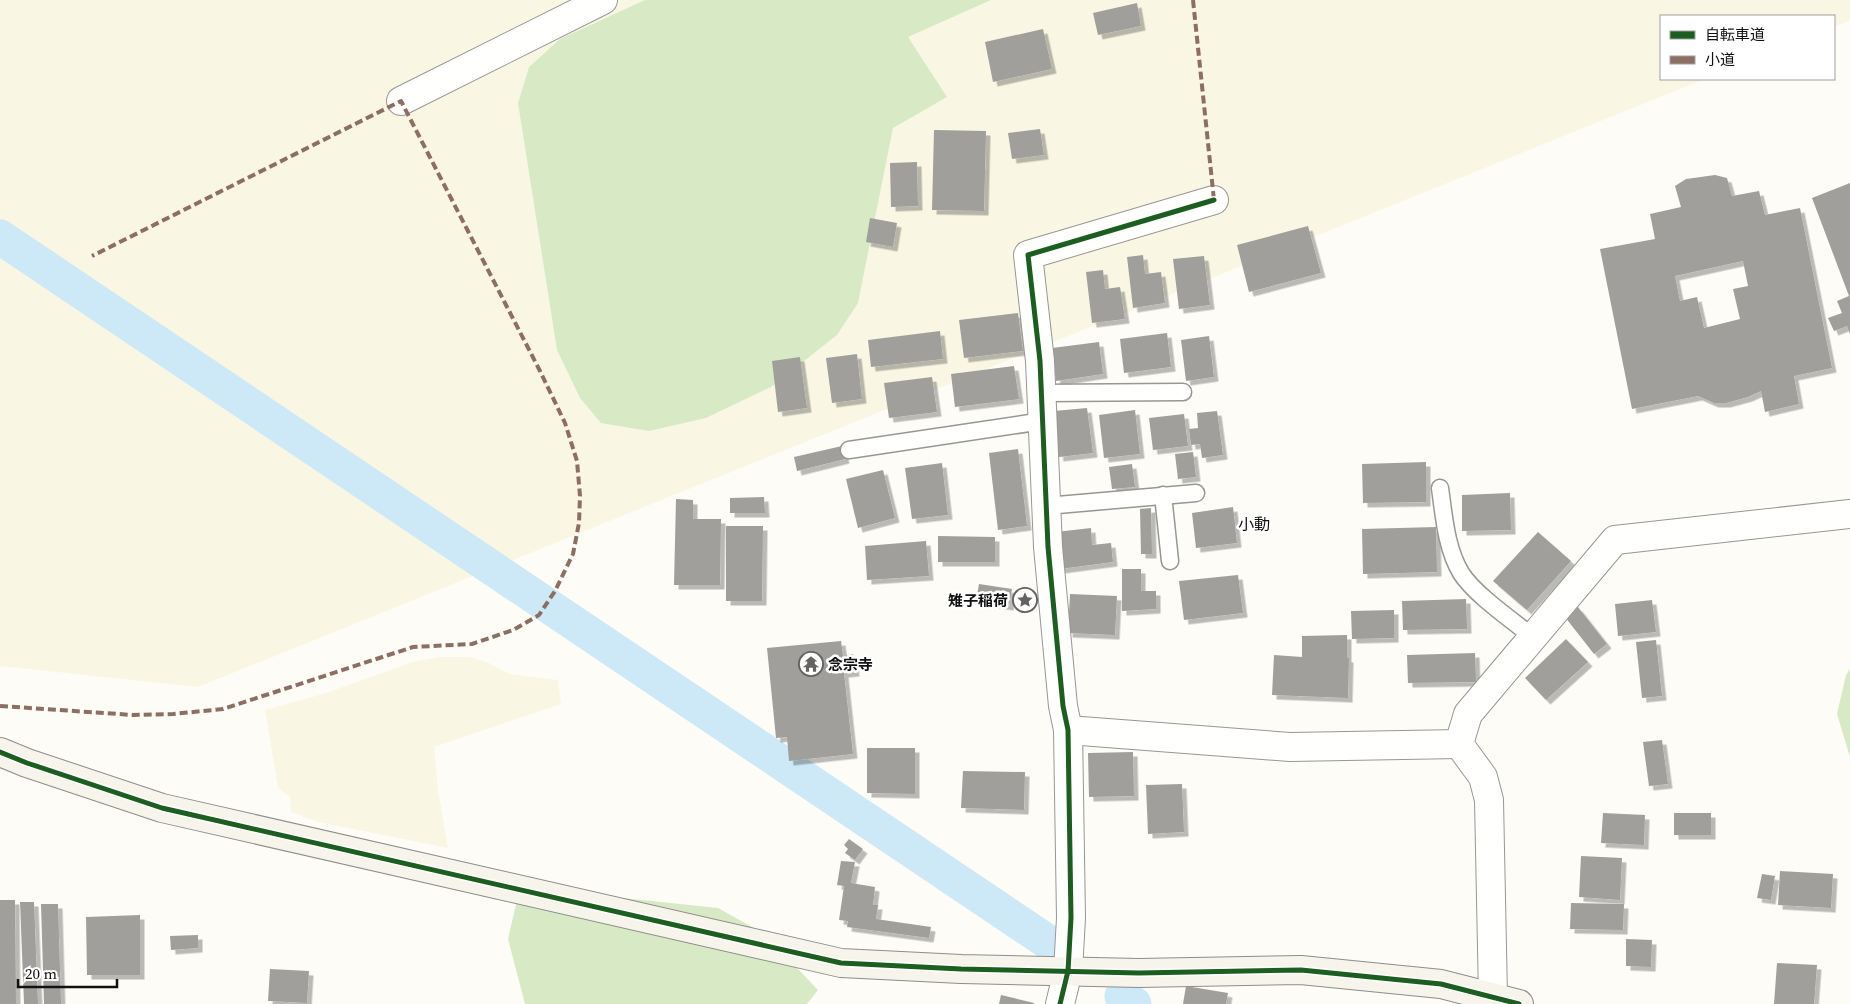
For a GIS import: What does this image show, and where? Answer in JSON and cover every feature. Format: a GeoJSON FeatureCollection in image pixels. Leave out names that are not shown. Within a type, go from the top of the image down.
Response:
{"type":"FeatureCollection","features":[{"type":"Feature","properties":{"kind":"street"},"geometry":{"type":"LineString","coordinates":[[401,101],[603,0]]}},
{"type":"Feature","properties":{"kind":"street"},"geometry":{"type":"LineString","coordinates":[[1060,1004],[1068,971],[1071,918],[1068,730],[1062,696],[1048,547],[1040,361],[1028,255],[1214,200]]}},
{"type":"Feature","properties":{"kind":"street"},"geometry":{"type":"LineString","coordinates":[[1459,744],[1468,714],[1615,540],[1850,514]]}},
{"type":"Feature","properties":{"kind":"street"},"geometry":{"type":"LineString","coordinates":[[1068,730],[1290,747],[1459,744]]}},
{"type":"Feature","properties":{"kind":"street"},"geometry":{"type":"LineString","coordinates":[[1459,744],[1483,777],[1489,800],[1493,997]]}},
{"type":"Feature","properties":{"kind":"street"},"geometry":{"type":"LineString","coordinates":[[0,752],[27,764],[162,808],[841,963],[961,969],[1139,973],[1301,970],[1441,984],[1519,1004]]}},
{"type":"Feature","properties":{"kind":"lane"},"geometry":{"type":"LineString","coordinates":[[1041,393],[1183,392]]}},
{"type":"Feature","properties":{"kind":"lane"},"geometry":{"type":"LineString","coordinates":[[849,450],[1043,421]]}},
{"type":"Feature","properties":{"kind":"lane"},"geometry":{"type":"LineString","coordinates":[[1440,488],[1448,537],[1461,574],[1472,587],[1533,637]]}},
{"type":"Feature","properties":{"kind":"lane"},"geometry":{"type":"LineString","coordinates":[[1046,506],[1196,493]]}},
{"type":"Feature","properties":{"kind":"lane"},"geometry":{"type":"LineString","coordinates":[[1163,496],[1170,561]]}},
{"type":"Feature","properties":{"kind":"shaded area"},"geometry":{"type":"Polygon","coordinates":[[[0,0],[1850,0],[1850,20],[1835,27],[1835,15],[1660,15],[1660,80],[1703,80],[198,687],[0,666],[0,0]]]}},
{"type":"Feature","properties":{"kind":"shaded area"},"geometry":{"type":"Polygon","coordinates":[[[440,657],[470,657],[489,663],[509,674],[558,680],[561,704],[434,747],[438,789],[448,848],[318,822],[291,812],[290,797],[278,788],[265,710],[323,694],[416,661],[440,657]]]}},
{"type":"Feature","properties":{"kind":"green space"},"geometry":{"type":"Polygon","coordinates":[[[645,0],[991,0],[908,37],[947,97],[893,128],[858,303],[837,335],[771,387],[706,418],[649,431],[601,423],[580,398],[557,350],[518,103],[529,67],[560,39],[645,0]]]}},
{"type":"Feature","properties":{"kind":"green space"},"geometry":{"type":"Polygon","coordinates":[[[1850,669],[1850,757],[1837,714],[1846,675],[1850,669]]]}},
{"type":"Feature","properties":{"kind":"green space"},"geometry":{"type":"Polygon","coordinates":[[[595,895],[718,908],[765,934],[818,990],[807,1004],[525,1004],[508,939],[517,900],[595,895]]]}},
{"type":"Feature","properties":{"kind":"building"},"geometry":{"type":"Polygon","coordinates":[[[1137,3],[1141,26],[1098,35],[1093,13],[1137,3]]]}},
{"type":"Feature","properties":{"kind":"building"},"geometry":{"type":"Polygon","coordinates":[[[1043,29],[1052,69],[993,82],[985,42],[1043,29]]]}},
{"type":"Feature","properties":{"kind":"building"},"geometry":{"type":"Polygon","coordinates":[[[1040,129],[1044,155],[1012,159],[1008,133],[1040,129]]]}},
{"type":"Feature","properties":{"kind":"building"},"geometry":{"type":"Polygon","coordinates":[[[934,130],[986,131],[984,211],[932,210],[934,130]]]}},
{"type":"Feature","properties":{"kind":"building"},"geometry":{"type":"Polygon","coordinates":[[[917,162],[918,206],[891,207],[890,163],[917,162]]]}},
{"type":"Feature","properties":{"kind":"building"},"geometry":{"type":"Polygon","coordinates":[[[1715,175],[1727,178],[1732,196],[1759,191],[1765,215],[1800,208],[1832,368],[1794,376],[1799,404],[1765,412],[1761,391],[1726,403],[1714,403],[1698,396],[1632,409],[1600,249],[1655,239],[1650,214],[1681,207],[1675,186],[1686,179],[1715,175]],[[1743,261],[1675,276],[1680,301],[1697,297],[1704,328],[1740,319],[1733,289],[1748,286],[1743,261]]]}},
{"type":"Feature","properties":{"kind":"building"},"geometry":{"type":"Polygon","coordinates":[[[1850,183],[1850,334],[1847,326],[1834,331],[1828,318],[1842,313],[1837,301],[1849,296],[1812,198],[1850,183]]]}},
{"type":"Feature","properties":{"kind":"building"},"geometry":{"type":"Polygon","coordinates":[[[870,218],[897,223],[893,247],[866,242],[870,218]]]}},
{"type":"Feature","properties":{"kind":"building"},"geometry":{"type":"Polygon","coordinates":[[[1308,226],[1321,273],[1249,292],[1237,245],[1308,226]]]}},
{"type":"Feature","properties":{"kind":"building"},"geometry":{"type":"Polygon","coordinates":[[[1143,255],[1145,274],[1161,272],[1165,303],[1133,308],[1127,257],[1143,255]]]}},
{"type":"Feature","properties":{"kind":"building"},"geometry":{"type":"Polygon","coordinates":[[[1204,256],[1210,305],[1179,309],[1173,259],[1204,256]]]}},
{"type":"Feature","properties":{"kind":"building"},"geometry":{"type":"Polygon","coordinates":[[[1103,270],[1105,289],[1120,287],[1125,319],[1092,323],[1086,272],[1103,270]]]}},
{"type":"Feature","properties":{"kind":"building"},"geometry":{"type":"Polygon","coordinates":[[[1018,313],[1023,351],[964,358],[959,320],[1018,313]]]}},
{"type":"Feature","properties":{"kind":"building"},"geometry":{"type":"Polygon","coordinates":[[[940,331],[943,359],[871,367],[868,340],[940,331]]]}},
{"type":"Feature","properties":{"kind":"building"},"geometry":{"type":"Polygon","coordinates":[[[1167,333],[1171,367],[1124,373],[1120,339],[1167,333]]]}},
{"type":"Feature","properties":{"kind":"building"},"geometry":{"type":"Polygon","coordinates":[[[1209,336],[1214,377],[1186,381],[1181,340],[1209,336]]]}},
{"type":"Feature","properties":{"kind":"building"},"geometry":{"type":"Polygon","coordinates":[[[1099,342],[1103,374],[1056,381],[1052,348],[1099,342]]]}},
{"type":"Feature","properties":{"kind":"building"},"geometry":{"type":"Polygon","coordinates":[[[857,354],[862,399],[832,403],[826,358],[857,354]]]}},
{"type":"Feature","properties":{"kind":"building"},"geometry":{"type":"Polygon","coordinates":[[[800,357],[807,408],[778,412],[772,361],[800,357]]]}},
{"type":"Feature","properties":{"kind":"building"},"geometry":{"type":"Polygon","coordinates":[[[1014,366],[1019,399],[955,407],[951,374],[1014,366]]]}},
{"type":"Feature","properties":{"kind":"building"},"geometry":{"type":"Polygon","coordinates":[[[932,377],[937,412],[889,418],[884,383],[932,377]]]}},
{"type":"Feature","properties":{"kind":"building"},"geometry":{"type":"Polygon","coordinates":[[[1087,408],[1093,453],[1059,457],[1054,411],[1087,408]]]}},
{"type":"Feature","properties":{"kind":"building"},"geometry":{"type":"Polygon","coordinates":[[[1135,410],[1140,454],[1104,458],[1099,415],[1135,410]]]}},
{"type":"Feature","properties":{"kind":"building"},"geometry":{"type":"Polygon","coordinates":[[[1217,411],[1223,455],[1202,458],[1200,444],[1191,445],[1189,429],[1198,428],[1197,413],[1217,411]]]}},
{"type":"Feature","properties":{"kind":"building"},"geometry":{"type":"Polygon","coordinates":[[[1184,414],[1188,446],[1153,450],[1149,418],[1184,414]]]}},
{"type":"Feature","properties":{"kind":"building"},"geometry":{"type":"Polygon","coordinates":[[[842,446],[845,459],[797,471],[794,457],[842,446]]]}},
{"type":"Feature","properties":{"kind":"building"},"geometry":{"type":"Polygon","coordinates":[[[1018,449],[1027,526],[998,530],[989,453],[1018,449]]]}},
{"type":"Feature","properties":{"kind":"building"},"geometry":{"type":"Polygon","coordinates":[[[1193,452],[1196,477],[1178,479],[1175,454],[1193,452]]]}},
{"type":"Feature","properties":{"kind":"building"},"geometry":{"type":"Polygon","coordinates":[[[1426,462],[1426,502],[1363,503],[1362,464],[1426,462]]]}},
{"type":"Feature","properties":{"kind":"building"},"geometry":{"type":"Polygon","coordinates":[[[942,463],[948,515],[912,519],[905,468],[942,463]]]}},
{"type":"Feature","properties":{"kind":"building"},"geometry":{"type":"Polygon","coordinates":[[[1132,464],[1135,487],[1112,489],[1109,467],[1132,464]]]}},
{"type":"Feature","properties":{"kind":"building"},"geometry":{"type":"Polygon","coordinates":[[[883,470],[895,518],[858,528],[846,479],[883,470]]]}},
{"type":"Feature","properties":{"kind":"building"},"geometry":{"type":"Polygon","coordinates":[[[1510,493],[1511,530],[1462,531],[1462,495],[1510,493]]]}},
{"type":"Feature","properties":{"kind":"building"},"geometry":{"type":"Polygon","coordinates":[[[764,497],[765,513],[730,513],[730,498],[764,497]]]}},
{"type":"Feature","properties":{"kind":"building"},"geometry":{"type":"Polygon","coordinates":[[[676,499],[693,500],[693,519],[721,519],[720,585],[674,585],[676,499]]]}},
{"type":"Feature","properties":{"kind":"building"},"geometry":{"type":"Polygon","coordinates":[[[1233,507],[1237,543],[1196,548],[1192,513],[1233,507]]]}},
{"type":"Feature","properties":{"kind":"building"},"geometry":{"type":"Polygon","coordinates":[[[1151,508],[1152,554],[1141,554],[1140,509],[1151,508]]]}},
{"type":"Feature","properties":{"kind":"building"},"geometry":{"type":"Polygon","coordinates":[[[726,526],[763,526],[762,601],[726,601],[726,526]]]}},
{"type":"Feature","properties":{"kind":"building"},"geometry":{"type":"Polygon","coordinates":[[[1436,527],[1437,572],[1363,574],[1362,529],[1436,527]]]}},
{"type":"Feature","properties":{"kind":"building"},"geometry":{"type":"Polygon","coordinates":[[[1091,528],[1092,545],[1111,543],[1113,562],[1060,569],[1056,532],[1091,528]]]}},
{"type":"Feature","properties":{"kind":"building"},"geometry":{"type":"Polygon","coordinates":[[[1538,532],[1571,561],[1527,610],[1493,581],[1538,532]]]}},
{"type":"Feature","properties":{"kind":"building"},"geometry":{"type":"Polygon","coordinates":[[[938,536],[995,537],[995,562],[938,562],[938,536]]]}},
{"type":"Feature","properties":{"kind":"building"},"geometry":{"type":"Polygon","coordinates":[[[926,541],[929,576],[867,580],[865,546],[926,541]]]}},
{"type":"Feature","properties":{"kind":"building"},"geometry":{"type":"Polygon","coordinates":[[[1122,569],[1141,569],[1141,591],[1156,591],[1156,609],[1122,611],[1122,569]]]}},
{"type":"Feature","properties":{"kind":"building"},"geometry":{"type":"Polygon","coordinates":[[[1238,575],[1243,613],[1184,620],[1179,581],[1238,575]]]}},
{"type":"Feature","properties":{"kind":"building"},"geometry":{"type":"Polygon","coordinates":[[[979,584],[1012,589],[1009,606],[976,601],[979,584]]]}},
{"type":"Feature","properties":{"kind":"building"},"geometry":{"type":"Polygon","coordinates":[[[1070,594],[1117,596],[1115,635],[1068,633],[1070,594]]]}},
{"type":"Feature","properties":{"kind":"building"},"geometry":{"type":"Polygon","coordinates":[[[1466,599],[1467,629],[1403,630],[1402,601],[1466,599]]]}},
{"type":"Feature","properties":{"kind":"building"},"geometry":{"type":"Polygon","coordinates":[[[1652,600],[1656,632],[1618,636],[1615,604],[1652,600]]]}},
{"type":"Feature","properties":{"kind":"building"},"geometry":{"type":"Polygon","coordinates":[[[1578,607],[1607,644],[1594,654],[1565,617],[1578,607]]]}},
{"type":"Feature","properties":{"kind":"building"},"geometry":{"type":"Polygon","coordinates":[[[1394,610],[1394,638],[1352,639],[1351,611],[1394,610]]]}},
{"type":"Feature","properties":{"kind":"building"},"geometry":{"type":"Polygon","coordinates":[[[1347,635],[1347,658],[1349,658],[1348,698],[1272,695],[1274,655],[1302,657],[1302,636],[1347,635]]]}},
{"type":"Feature","properties":{"kind":"building"},"geometry":{"type":"Polygon","coordinates":[[[1566,639],[1588,662],[1546,700],[1525,678],[1566,639]]]}},
{"type":"Feature","properties":{"kind":"building"},"geometry":{"type":"Polygon","coordinates":[[[1656,640],[1662,696],[1642,698],[1636,642],[1656,640]]]}},
{"type":"Feature","properties":{"kind":"building"},"geometry":{"type":"Polygon","coordinates":[[[841,641],[843,656],[853,654],[855,672],[844,673],[853,754],[789,761],[787,737],[776,738],[767,648],[841,641]]]}},
{"type":"Feature","properties":{"kind":"building"},"geometry":{"type":"Polygon","coordinates":[[[1475,653],[1476,682],[1408,683],[1407,655],[1475,653]]]}},
{"type":"Feature","properties":{"kind":"building"},"geometry":{"type":"Polygon","coordinates":[[[1662,740],[1668,784],[1649,786],[1643,742],[1662,740]]]}},
{"type":"Feature","properties":{"kind":"building"},"geometry":{"type":"Polygon","coordinates":[[[867,748],[915,748],[915,794],[867,793],[867,748]]]}},
{"type":"Feature","properties":{"kind":"building"},"geometry":{"type":"Polygon","coordinates":[[[1133,752],[1134,796],[1089,797],[1088,753],[1133,752]]]}},
{"type":"Feature","properties":{"kind":"building"},"geometry":{"type":"Polygon","coordinates":[[[963,771],[1025,772],[1024,810],[961,808],[963,771]]]}},
{"type":"Feature","properties":{"kind":"building"},"geometry":{"type":"Polygon","coordinates":[[[1182,784],[1184,832],[1148,834],[1146,785],[1182,784]]]}},
{"type":"Feature","properties":{"kind":"building"},"geometry":{"type":"Polygon","coordinates":[[[1603,813],[1645,815],[1644,845],[1601,843],[1603,813]]]}},
{"type":"Feature","properties":{"kind":"building"},"geometry":{"type":"Polygon","coordinates":[[[1674,813],[1711,813],[1711,835],[1674,835],[1674,813]]]}},
{"type":"Feature","properties":{"kind":"building"},"geometry":{"type":"Polygon","coordinates":[[[849,839],[863,849],[855,860],[845,853],[848,849],[844,845],[849,839]]]}},
{"type":"Feature","properties":{"kind":"building"},"geometry":{"type":"Polygon","coordinates":[[[1581,856],[1622,858],[1620,900],[1579,897],[1581,856]]]}},
{"type":"Feature","properties":{"kind":"building"},"geometry":{"type":"Polygon","coordinates":[[[841,861],[855,862],[851,883],[875,887],[873,905],[878,905],[876,919],[931,927],[929,938],[847,927],[848,921],[839,920],[844,886],[837,885],[841,861]]]}},
{"type":"Feature","properties":{"kind":"building"},"geometry":{"type":"Polygon","coordinates":[[[1780,871],[1833,874],[1831,908],[1778,905],[1780,871]]]}},
{"type":"Feature","properties":{"kind":"building"},"geometry":{"type":"Polygon","coordinates":[[[1762,874],[1775,876],[1771,900],[1757,898],[1762,874]]]}},
{"type":"Feature","properties":{"kind":"building"},"geometry":{"type":"Polygon","coordinates":[[[0,900],[15,900],[16,1004],[0,1004],[0,900]]]}},
{"type":"Feature","properties":{"kind":"building"},"geometry":{"type":"Polygon","coordinates":[[[20,902],[34,902],[38,1004],[24,1004],[20,902]]]}},
{"type":"Feature","properties":{"kind":"building"},"geometry":{"type":"Polygon","coordinates":[[[1571,903],[1624,904],[1623,930],[1570,929],[1571,903]]]}},
{"type":"Feature","properties":{"kind":"building"},"geometry":{"type":"Polygon","coordinates":[[[41,904],[58,904],[61,1004],[44,1004],[41,904]]]}},
{"type":"Feature","properties":{"kind":"building"},"geometry":{"type":"Polygon","coordinates":[[[140,915],[140,975],[87,975],[86,917],[140,915]]]}},
{"type":"Feature","properties":{"kind":"building"},"geometry":{"type":"Polygon","coordinates":[[[198,935],[198,948],[171,950],[170,936],[198,935]]]}},
{"type":"Feature","properties":{"kind":"building"},"geometry":{"type":"Polygon","coordinates":[[[1626,939],[1652,940],[1651,967],[1626,966],[1626,939]]]}},
{"type":"Feature","properties":{"kind":"building"},"geometry":{"type":"Polygon","coordinates":[[[1777,963],[1817,965],[1814,1004],[1774,1004],[1777,963]]]}},
{"type":"Feature","properties":{"kind":"building"},"geometry":{"type":"Polygon","coordinates":[[[270,969],[309,971],[307,1003],[268,1001],[270,969]]]}},
{"type":"Feature","properties":{"kind":"building"},"geometry":{"type":"Polygon","coordinates":[[[1186,986],[1228,993],[1226,1004],[1183,1004],[1186,986]]]}},
{"type":"Feature","properties":{"kind":"building"},"geometry":{"type":"Polygon","coordinates":[[[1001,995],[1034,1003],[1034,1004],[999,1004],[1001,995]]]}},
{"type":"Feature","properties":{"kind":"waterway"},"geometry":{"type":"LineString","coordinates":[[0,237],[1048,942]]}},
{"type":"Feature","properties":{"kind":"waterway"},"geometry":{"type":"LineString","coordinates":[[1122,996],[1134,1004]]}},
{"type":"Feature","properties":{"kind":"marked path"},"geometry":{"type":"LineString","coordinates":[[1193,0],[1214,200]]}},
{"type":"Feature","properties":{"kind":"marked path"},"geometry":{"type":"LineString","coordinates":[[0,706],[133,715],[173,714],[223,709],[413,647],[472,644],[513,630],[539,615],[555,591],[573,554],[579,523],[580,496],[577,461],[565,423],[401,101],[92,256]]}},
{"type":"Feature","properties":{"kind":"cycle path"},"geometry":{"type":"LineString","coordinates":[[1060,1004],[1068,971],[1071,918],[1068,730],[1063,706],[1048,547],[1040,361],[1028,255],[1214,200]]}},
{"type":"Feature","properties":{"kind":"cycle path"},"geometry":{"type":"LineString","coordinates":[[0,752],[27,763],[162,808],[841,963],[961,969],[1139,973],[1301,970],[1441,984],[1519,1004]]}},
{"type":"Feature","properties":{"kind":"place","name":"雉子稲荷"},"geometry":{"type":"Point","coordinates":[1025,600]}},
{"type":"Feature","properties":{"kind":"place","name":"念宗寺"},"geometry":{"type":"Point","coordinates":[811,664]}},
{"type":"Feature","properties":{"kind":"district","name":"小動"},"geometry":{"type":"Point","coordinates":[1254,524]}}]}
